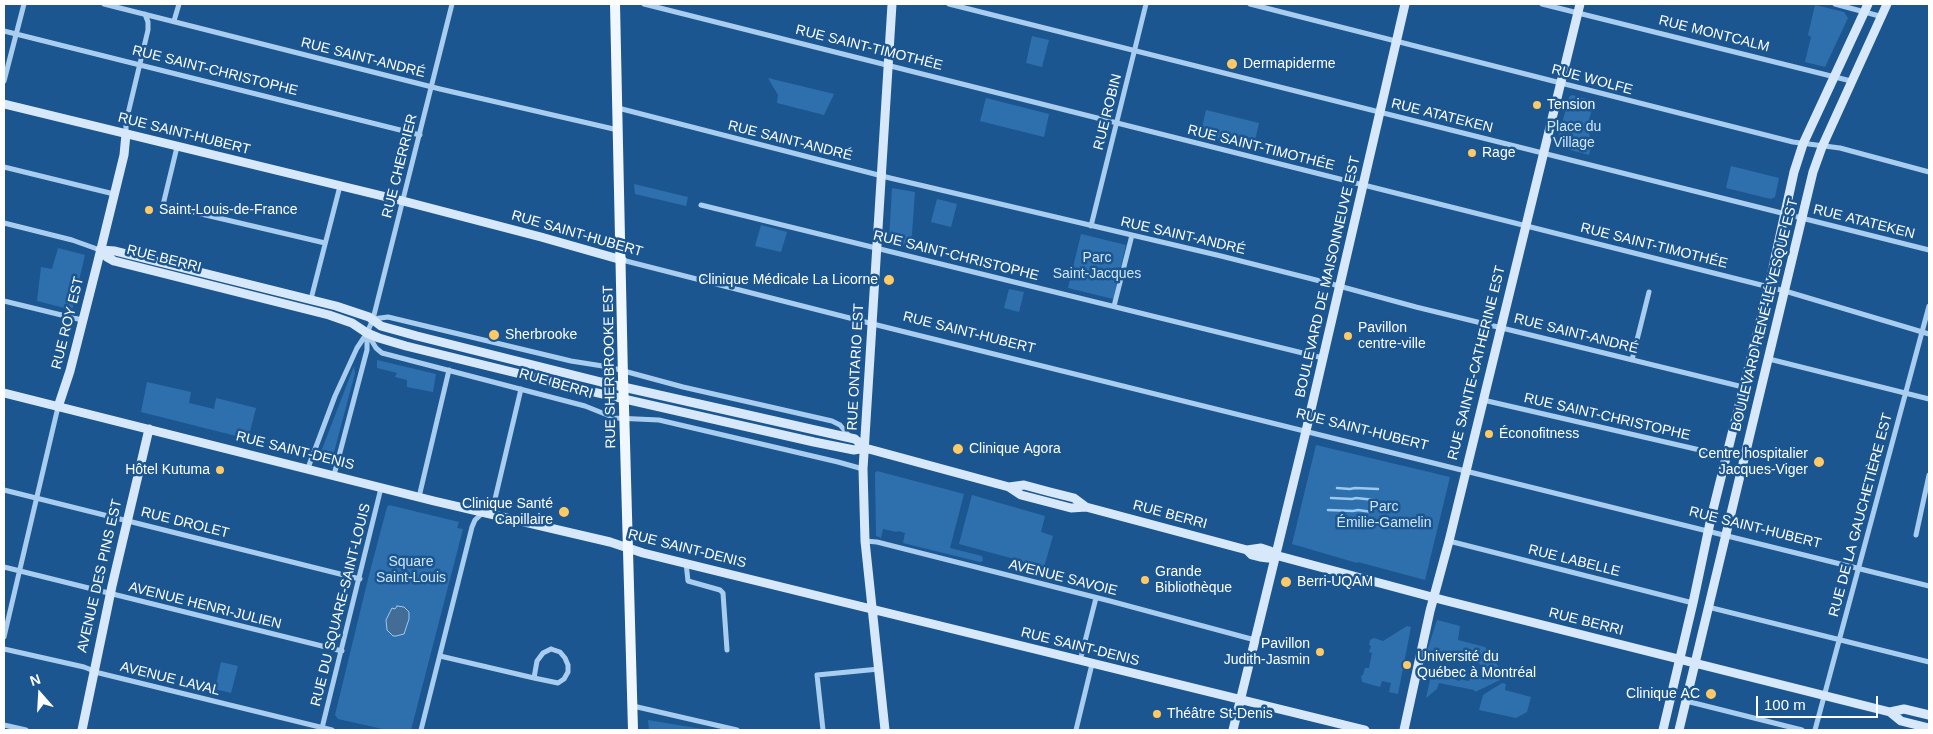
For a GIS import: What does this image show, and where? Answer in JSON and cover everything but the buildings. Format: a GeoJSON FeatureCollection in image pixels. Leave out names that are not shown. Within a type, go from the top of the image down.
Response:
{"type":"FeatureCollection","features":[{"type":"Feature","properties":{"kind":"main road","name":"RUE SHERBROOKE EST"},"geometry":{"type":"LineString","coordinates":[[615,4],[633,730]]}},
{"type":"Feature","properties":{"kind":"street"},"geometry":{"type":"LineString","coordinates":[[4,80],[24,4]]}},
{"type":"Feature","properties":{"kind":"street","name":"RUE SAINT-ANDRÉ"},"geometry":{"type":"LineString","coordinates":[[104,4],[432,87],[606,129],[618,130]]}},
{"type":"Feature","properties":{"kind":"street"},"geometry":{"type":"LineString","coordinates":[[174,21],[179,4]]}},
{"type":"Feature","properties":{"kind":"street","name":"RUE CHERRIER"},"geometry":{"type":"LineString","coordinates":[[308,468],[336,396],[357,348],[367,333],[373,319],[452,4]]}},
{"type":"Feature","properties":{"kind":"street","name":"RUE SAINT-TIMOTHÉE"},"geometry":{"type":"LineString","coordinates":[[644,4],[1785,291],[1929,334]]}},
{"type":"Feature","properties":{"kind":"street","name":"RUE ONTARIO EST"},"geometry":{"type":"LineString","coordinates":[[885,730],[865,541],[864,469],[892,4]]}},
{"type":"Feature","properties":{"kind":"street","name":"RUE ATATEKEN"},"geometry":{"type":"LineString","coordinates":[[949,4],[1929,250]]}},
{"type":"Feature","properties":{"kind":"street","name":"RUE ROBIN"},"geometry":{"type":"LineString","coordinates":[[1091,226],[1146,4]]}},
{"type":"Feature","properties":{"kind":"street","name":"RUE WOLFE"},"geometry":{"type":"LineString","coordinates":[[1250,4],[1396,40],[1561,84],[1804,144],[1840,148],[1929,172]]}},
{"type":"Feature","properties":{"kind":"street","name":"BOULEVARD DE MAISONNEUVE EST"},"geometry":{"type":"LineString","coordinates":[[1233,730],[1306,431],[1405,4]]}},
{"type":"Feature","properties":{"kind":"street","name":"RUE MONTCALM"},"geometry":{"type":"LineString","coordinates":[[1542,4],[1579,8],[1851,81]]}},
{"type":"Feature","properties":{"kind":"street"},"geometry":{"type":"LineString","coordinates":[[1835,4],[1866,8],[1883,16]]}},
{"type":"Feature","properties":{"kind":"street","name":"BOULEVARD RENÉ-LÉVESQUE EST"},"geometry":{"type":"LineString","coordinates":[[1679,730],[1813,172],[1851,81],[1887,4]]}},
{"type":"Feature","properties":{"kind":"street","name":"RUE SAINTE-CATHERINE EST"},"geometry":{"type":"LineString","coordinates":[[1404,730],[1433,598],[1449,541],[1579,8]]}},
{"type":"Feature","properties":{"kind":"street","name":"BOULEVARD RENÉ-LÉVESQUE EST"},"geometry":{"type":"LineString","coordinates":[[1663,730],[1708,530],[1768,287],[1794,172],[1804,144],[1866,8]]}},
{"type":"Feature","properties":{"kind":"street","name":"RUE ROY EST"},"geometry":{"type":"LineString","coordinates":[[4,637],[58,407],[66,386],[126,143],[126,122],[148,30],[145,14]]}},
{"type":"Feature","properties":{"kind":"street","name":"RUE SAINT-CHRISTOPHE"},"geometry":{"type":"LineString","coordinates":[[4,31],[139,63],[420,135]]}},
{"type":"Feature","properties":{"kind":"street","name":"RUE SAINT-HUBERT"},"geometry":{"type":"LineString","coordinates":[[4,104],[403,201],[622,260],[872,324],[1726,534],[1929,586]]}},
{"type":"Feature","properties":{"kind":"street","name":"RUE SAINT-ANDRÉ"},"geometry":{"type":"LineString","coordinates":[[618,108],[881,175],[1132,235],[1743,387]]}},
{"type":"Feature","properties":{"kind":"street"},"geometry":{"type":"LineString","coordinates":[[177,147],[163,205],[325,243]]}},
{"type":"Feature","properties":{"kind":"street"},"geometry":{"type":"LineString","coordinates":[[4,167],[114,194]]}},
{"type":"Feature","properties":{"kind":"street"},"geometry":{"type":"LineString","coordinates":[[311,300],[340,186]]}},
{"type":"Feature","properties":{"kind":"street","name":"RUE SAINT-CHRISTOPHE"},"geometry":{"type":"LineString","coordinates":[[701,205],[1323,358]]}},
{"type":"Feature","properties":{"kind":"street","name":"RUE BERRI"},"geometry":{"type":"LineString","coordinates":[[4,223],[64,238],[100,250],[115,251],[348,310],[373,319],[385,327],[426,339],[640,391],[855,439],[865,448]]}},
{"type":"Feature","properties":{"kind":"street"},"geometry":{"type":"LineString","coordinates":[[1114,306],[1132,235]]}},
{"type":"Feature","properties":{"kind":"street","name":"RUE BERRI"},"geometry":{"type":"LineString","coordinates":[[100,250],[114,261],[329,315],[352,323],[367,333],[406,346],[602,394],[854,450],[865,448],[1010,487],[1024,485],[1074,498],[1086,507],[1247,550],[1252,555],[1264,558],[1275,555],[1433,598],[1890,712],[1901,721],[1929,728]]}},
{"type":"Feature","properties":{"kind":"street"},"geometry":{"type":"LineString","coordinates":[[1632,360],[1649,292]]}},
{"type":"Feature","properties":{"kind":"street"},"geometry":{"type":"LineString","coordinates":[[4,301],[82,320]]}},
{"type":"Feature","properties":{"kind":"street","name":"RUE DE LA GAUCHETIÈRE EST"},"geometry":{"type":"LineString","coordinates":[[1815,730],[1904,393],[1929,306]]}},
{"type":"Feature","properties":{"kind":"street","name":"RUE BERRI"},"geometry":{"type":"LineString","coordinates":[[373,319],[388,317],[623,374],[832,421],[837,423],[850,438]]}},
{"type":"Feature","properties":{"kind":"street","name":"RUE CHERRIER"},"geometry":{"type":"LineString","coordinates":[[334,475],[367,350],[367,333]]}},
{"type":"Feature","properties":{"kind":"street","name":"RUE BERRI"},"geometry":{"type":"LineString","coordinates":[[367,333],[376,348],[382,353],[585,406],[610,416],[625,420],[659,420],[864,469]]}},
{"type":"Feature","properties":{"kind":"street"},"geometry":{"type":"LineString","coordinates":[[1769,359],[1929,399]]}},
{"type":"Feature","properties":{"kind":"street"},"geometry":{"type":"LineString","coordinates":[[419,497],[449,370]]}},
{"type":"Feature","properties":{"kind":"street"},"geometry":{"type":"LineString","coordinates":[[421,730],[472,527],[475,520],[495,499],[521,389]]}},
{"type":"Feature","properties":{"kind":"street","name":"RUE SAINT-DENIS"},"geometry":{"type":"LineString","coordinates":[[4,393],[308,468],[381,488],[610,542],[629,550],[1365,730]]}},
{"type":"Feature","properties":{"kind":"street","name":"RUE SAINT-CHRISTOPHE"},"geometry":{"type":"LineString","coordinates":[[1483,400],[1726,456]]}},
{"type":"Feature","properties":{"kind":"street","name":"AVENUE DES PINS EST"},"geometry":{"type":"LineString","coordinates":[[82,730],[110,594],[149,429]]}},
{"type":"Feature","properties":{"kind":"street"},"geometry":{"type":"LineString","coordinates":[[1916,535],[1929,475]]}},
{"type":"Feature","properties":{"kind":"street","name":"RUE DU SQUARE-SAINT-LOUIS"},"geometry":{"type":"LineString","coordinates":[[322,728],[381,488]]}},
{"type":"Feature","properties":{"kind":"street","name":"RUE DROLET"},"geometry":{"type":"LineString","coordinates":[[4,490],[360,578]]}},
{"type":"Feature","properties":{"kind":"street","name":"AVENUE SAVOIE"},"geometry":{"type":"LineString","coordinates":[[865,541],[878,542],[1254,640]]}},
{"type":"Feature","properties":{"kind":"street","name":"RUE LABELLE"},"geometry":{"type":"LineString","coordinates":[[1449,541],[1693,603]]}},
{"type":"Feature","properties":{"kind":"street"},"geometry":{"type":"LineString","coordinates":[[686,563],[688,581],[720,590],[723,593],[727,650]]}},
{"type":"Feature","properties":{"kind":"street","name":"AVENUE HENRI-JULIEN"},"geometry":{"type":"LineString","coordinates":[[4,567],[342,651]]}},
{"type":"Feature","properties":{"kind":"street"},"geometry":{"type":"LineString","coordinates":[[1080,661],[1096,598]]}},
{"type":"Feature","properties":{"kind":"street"},"geometry":{"type":"LineString","coordinates":[[1708,607],[1929,662]]}},
{"type":"Feature","properties":{"kind":"street","name":"AVENUE LAVAL"},"geometry":{"type":"LineString","coordinates":[[4,648],[84,666],[93,671],[332,730]]}},
{"type":"Feature","properties":{"kind":"street"},"geometry":{"type":"LineString","coordinates":[[440,656],[534,678],[558,683],[564,679],[568,672],[565,658],[560,652],[551,649],[543,653],[537,661],[534,678]]}},
{"type":"Feature","properties":{"kind":"street"},"geometry":{"type":"LineString","coordinates":[[1076,730],[1092,664]]}},
{"type":"Feature","properties":{"kind":"street"},"geometry":{"type":"LineString","coordinates":[[823,730],[817,675],[879,669]]}},
{"type":"Feature","properties":{"kind":"street"},"geometry":{"type":"LineString","coordinates":[[1686,701],[1802,730]]}},
{"type":"Feature","properties":{"kind":"street"},"geometry":{"type":"LineString","coordinates":[[632,706],[737,730]]}},
{"type":"Feature","properties":{"kind":"street","name":"RUE BERRI"},"geometry":{"type":"LineString","coordinates":[[1890,712],[1904,709],[1929,715]]}},
{"type":"Feature","properties":{"kind":"street"},"geometry":{"type":"LineString","coordinates":[[4,725],[26,730]]}},
{"type":"Feature","properties":{"kind":"green space"},"geometry":{"type":"Polygon","coordinates":[[[1815,5],[1844,12],[1848,18],[1825,67],[1805,62],[1811,37],[1808,35],[1815,5]]]}},
{"type":"Feature","properties":{"kind":"green space"},"geometry":{"type":"Polygon","coordinates":[[[1032,36],[1049,40],[1042,67],[1026,63],[1032,36]]]}},
{"type":"Feature","properties":{"kind":"green space"},"geometry":{"type":"Polygon","coordinates":[[[768,78],[834,94],[824,115],[777,103],[778,95],[768,78]]]}},
{"type":"Feature","properties":{"kind":"green space","name":"Place du Village"},"geometry":{"type":"Polygon","coordinates":[[[1572,95],[1594,101],[1588,124],[1591,147],[1589,155],[1556,146],[1569,97],[1572,95]]]}},
{"type":"Feature","properties":{"kind":"green space"},"geometry":{"type":"Polygon","coordinates":[[[986,98],[1049,114],[1044,137],[980,121],[986,98]]]}},
{"type":"Feature","properties":{"kind":"green space"},"geometry":{"type":"Polygon","coordinates":[[[1206,110],[1259,123],[1253,149],[1200,136],[1206,110]]]}},
{"type":"Feature","properties":{"kind":"green space"},"geometry":{"type":"Polygon","coordinates":[[[1731,166],[1779,178],[1775,197],[1771,199],[1726,188],[1731,166]]]}},
{"type":"Feature","properties":{"kind":"green space"},"geometry":{"type":"Polygon","coordinates":[[[634,184],[688,197],[686,206],[635,194],[634,184]]]}},
{"type":"Feature","properties":{"kind":"green space"},"geometry":{"type":"Polygon","coordinates":[[[892,188],[915,192],[911,247],[889,240],[892,188]]]}},
{"type":"Feature","properties":{"kind":"green space"},"geometry":{"type":"Polygon","coordinates":[[[937,199],[957,204],[951,227],[931,222],[937,199]]]}},
{"type":"Feature","properties":{"kind":"green space"},"geometry":{"type":"Polygon","coordinates":[[[761,225],[787,232],[781,252],[755,246],[761,225]]]}},
{"type":"Feature","properties":{"kind":"green space","name":"Parc Saint-Jacques"},"geometry":{"type":"Polygon","coordinates":[[[1081,234],[1126,245],[1113,299],[1068,288],[1081,234]]]}},
{"type":"Feature","properties":{"kind":"green space"},"geometry":{"type":"Polygon","coordinates":[[[58,248],[85,255],[72,310],[37,301],[41,267],[52,269],[58,248]]]}},
{"type":"Feature","properties":{"kind":"green space"},"geometry":{"type":"Polygon","coordinates":[[[1009,289],[1024,292],[1019,312],[1004,308],[1009,289]]]}},
{"type":"Feature","properties":{"kind":"green space"},"geometry":{"type":"Polygon","coordinates":[[[377,360],[436,374],[433,392],[407,387],[407,380],[395,377],[397,373],[377,368],[377,360]]]}},
{"type":"Feature","properties":{"kind":"green space"},"geometry":{"type":"Polygon","coordinates":[[[354,366],[355,373],[333,456],[321,452],[354,366]]]}},
{"type":"Feature","properties":{"kind":"green space"},"geometry":{"type":"Polygon","coordinates":[[[147,382],[191,392],[189,403],[214,409],[216,398],[256,408],[248,439],[141,412],[147,382]]]}},
{"type":"Feature","properties":{"kind":"green space","name":"Parc Émilie-Gamelin"},"geometry":{"type":"Polygon","coordinates":[[[1316,445],[1450,477],[1425,580],[1292,544],[1316,445]]]}},
{"type":"Feature","properties":{"kind":"green space"},"geometry":{"type":"Polygon","coordinates":[[[877,471],[964,494],[950,548],[982,556],[983,561],[980,562],[903,543],[905,533],[898,531],[883,529],[881,538],[876,536],[875,473],[877,471]]]}},
{"type":"Feature","properties":{"kind":"green space"},"geometry":{"type":"Polygon","coordinates":[[[972,495],[1045,516],[1041,532],[1053,536],[1044,567],[959,544],[972,495]]]}},
{"type":"Feature","properties":{"kind":"green space","name":"Square Saint-Louis"},"geometry":{"type":"Polygon","coordinates":[[[389,505],[459,522],[457,528],[463,529],[411,730],[387,730],[338,719],[335,715],[369,575],[389,505]]]}},
{"type":"Feature","properties":{"kind":"green space"},"geometry":{"type":"Polygon","coordinates":[[[1437,620],[1460,626],[1458,640],[1485,647],[1500,669],[1498,677],[1500,680],[1475,692],[1474,690],[1439,683],[1437,689],[1426,698],[1433,667],[1439,669],[1439,671],[1454,675],[1456,680],[1459,681],[1463,678],[1463,680],[1469,681],[1470,678],[1480,677],[1482,666],[1475,660],[1475,657],[1469,656],[1468,658],[1465,653],[1461,653],[1458,656],[1443,652],[1442,655],[1427,651],[1437,620]]]}},
{"type":"Feature","properties":{"kind":"green space"},"geometry":{"type":"Polygon","coordinates":[[[1407,626],[1411,627],[1398,694],[1389,692],[1391,683],[1382,681],[1380,687],[1362,682],[1361,676],[1365,668],[1369,668],[1372,653],[1369,652],[1370,640],[1374,638],[1383,641],[1407,626]]]}},
{"type":"Feature","properties":{"kind":"green space"},"geometry":{"type":"Polygon","coordinates":[[[221,662],[238,666],[231,693],[215,689],[221,662]]]}},
{"type":"Feature","properties":{"kind":"green space"},"geometry":{"type":"Polygon","coordinates":[[[1502,683],[1506,684],[1505,690],[1531,697],[1527,712],[1516,718],[1479,710],[1483,695],[1502,683]]]}},
{"type":"Feature","properties":{"kind":"green space"},"geometry":{"type":"Polygon","coordinates":[[[648,720],[708,730],[649,730],[648,720]]]}},
{"type":"Feature","properties":{"kind":"shaded area"},"geometry":{"type":"Polygon","coordinates":[[[397,606],[404,607],[409,612],[409,619],[404,634],[393,636],[387,630],[386,620],[392,608],[395,609],[397,606]]]}},
{"type":"Feature","properties":{"kind":"waterway"},"geometry":{"type":"LineString","coordinates":[[1337,488],[1378,489]]}},
{"type":"Feature","properties":{"kind":"waterway"},"geometry":{"type":"LineString","coordinates":[[1331,498],[1375,500]]}},
{"type":"Feature","properties":{"kind":"waterway"},"geometry":{"type":"LineString","coordinates":[[1328,510],[1372,512]]}},
{"type":"Feature","properties":{"kind":"waterway"},"geometry":{"type":"LineString","coordinates":[[1359,522],[1369,523]]}},
{"type":"Feature","properties":{"kind":"place","name":"Dermapiderme"},"geometry":{"type":"Point","coordinates":[1232,64]}},
{"type":"Feature","properties":{"kind":"place","name":"Tension"},"geometry":{"type":"Point","coordinates":[1537,105]}},
{"type":"Feature","properties":{"kind":"place","name":"Rage"},"geometry":{"type":"Point","coordinates":[1472,153]}},
{"type":"Feature","properties":{"kind":"place","name":"Saint-Louis-de-France"},"geometry":{"type":"Point","coordinates":[149,210]}},
{"type":"Feature","properties":{"kind":"place","name":"Clinique Médicale La Licorne"},"geometry":{"type":"Point","coordinates":[889,280]}},
{"type":"Feature","properties":{"kind":"place","name":"Sherbrooke"},"geometry":{"type":"Point","coordinates":[494,335]}},
{"type":"Feature","properties":{"kind":"place","name":"Pavillon centre-ville"},"geometry":{"type":"Point","coordinates":[1348,336]}},
{"type":"Feature","properties":{"kind":"place","name":"Éconofitness"},"geometry":{"type":"Point","coordinates":[1489,434]}},
{"type":"Feature","properties":{"kind":"place","name":"Clinique Agora"},"geometry":{"type":"Point","coordinates":[958,449]}},
{"type":"Feature","properties":{"kind":"place","name":"Centre hospitalier Jacques-Viger"},"geometry":{"type":"Point","coordinates":[1819,462]}},
{"type":"Feature","properties":{"kind":"place","name":"Hôtel Kutuma"},"geometry":{"type":"Point","coordinates":[220,470]}},
{"type":"Feature","properties":{"kind":"place","name":"Clinique Santé Capillaire"},"geometry":{"type":"Point","coordinates":[564,512]}},
{"type":"Feature","properties":{"kind":"place","name":"Grande Bibliothèque"},"geometry":{"type":"Point","coordinates":[1145,580]}},
{"type":"Feature","properties":{"kind":"place","name":"Berri-UQAM"},"geometry":{"type":"Point","coordinates":[1286,582]}},
{"type":"Feature","properties":{"kind":"place","name":"Pavillon Judith-Jasmin"},"geometry":{"type":"Point","coordinates":[1320,652]}},
{"type":"Feature","properties":{"kind":"place","name":"Université du Québec à Montréal"},"geometry":{"type":"Point","coordinates":[1407,665]}},
{"type":"Feature","properties":{"kind":"place","name":"Clinique AC"},"geometry":{"type":"Point","coordinates":[1711,694]}},
{"type":"Feature","properties":{"kind":"place","name":"Théâtre St-Denis"},"geometry":{"type":"Point","coordinates":[1157,714]}}]}
